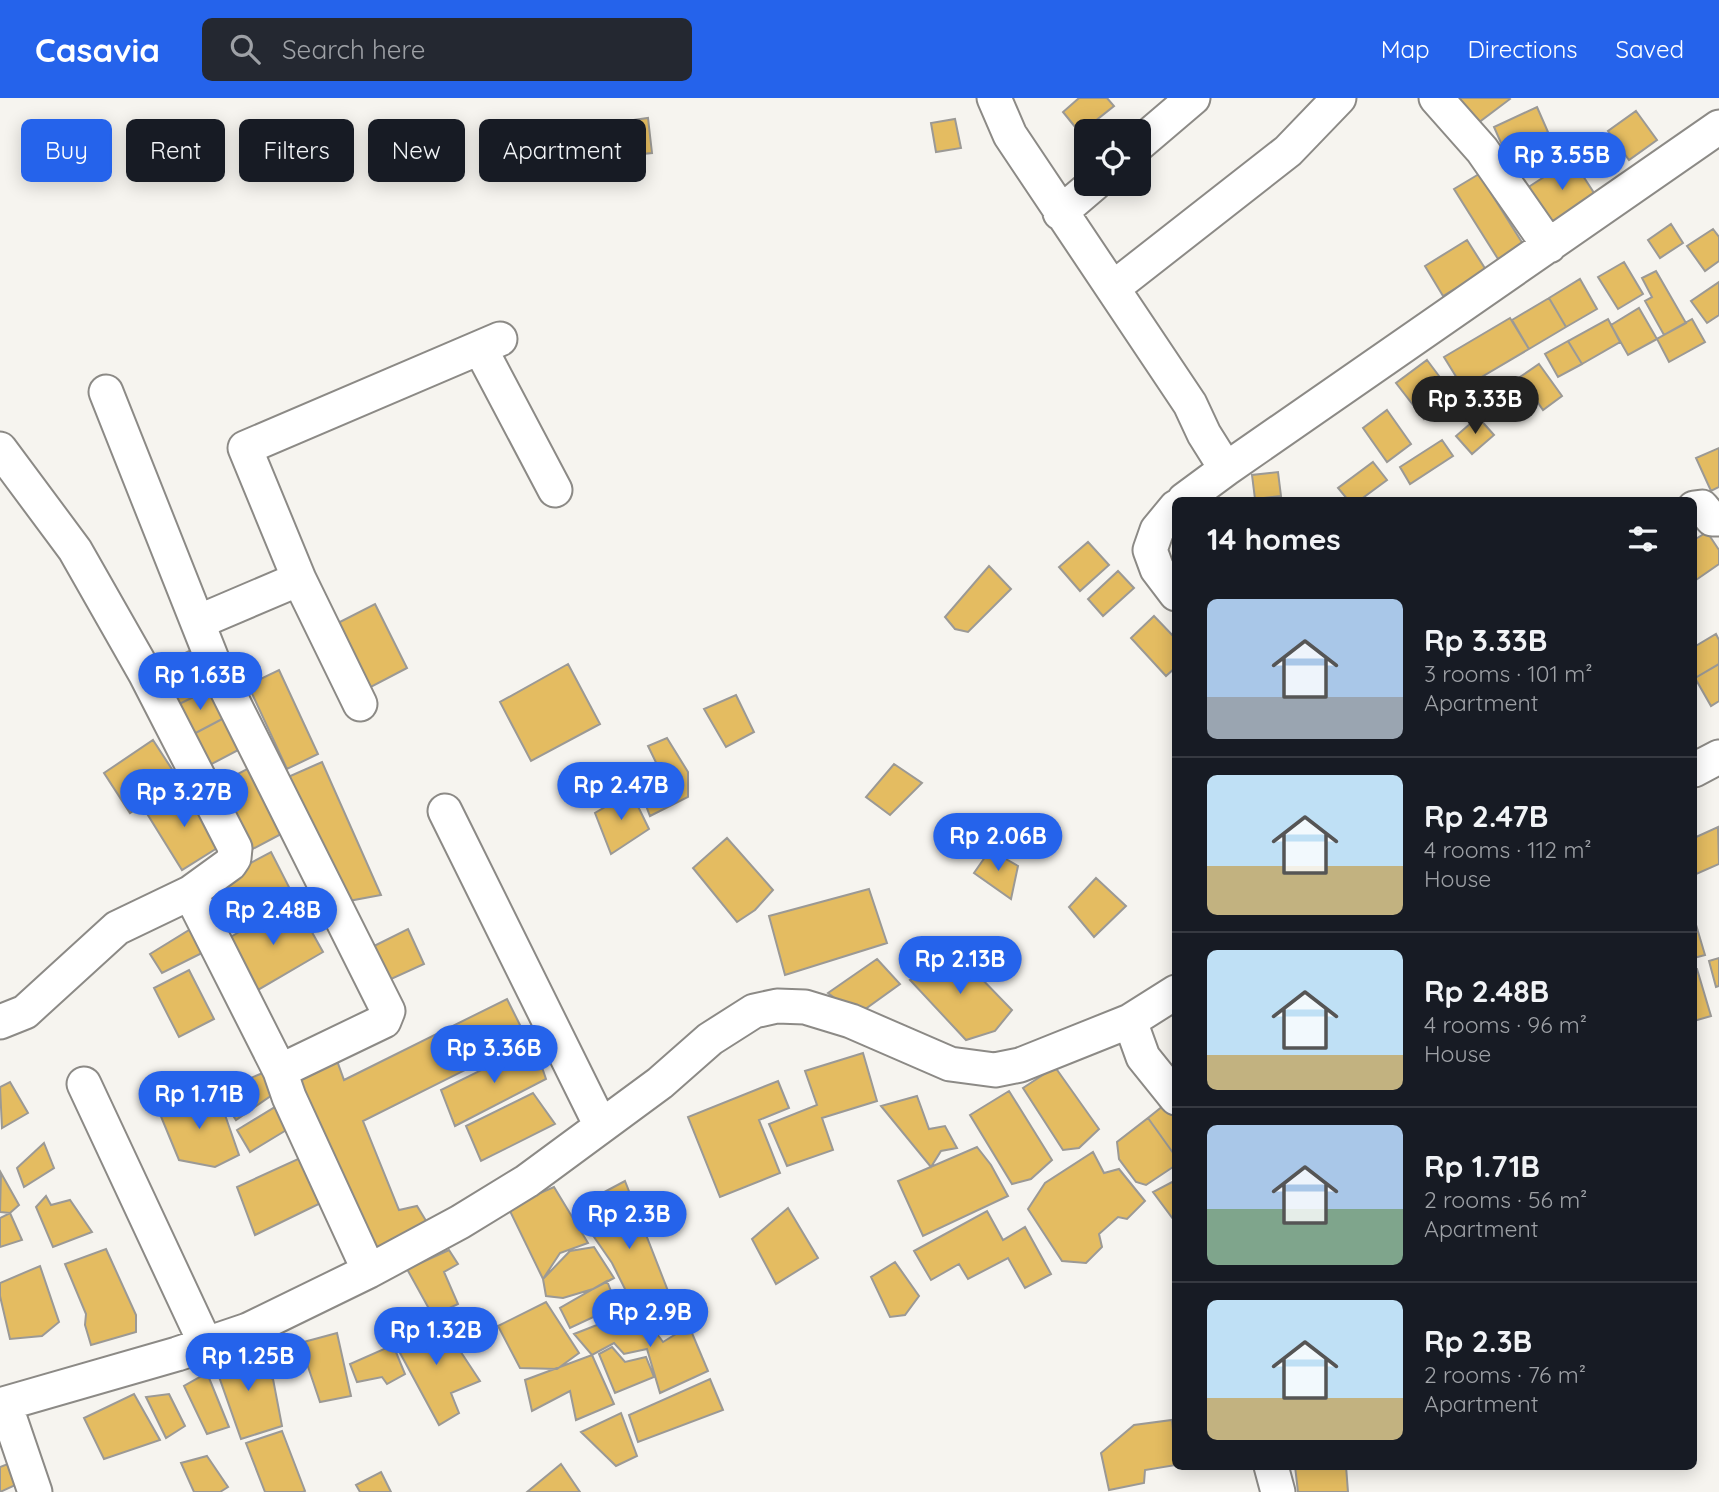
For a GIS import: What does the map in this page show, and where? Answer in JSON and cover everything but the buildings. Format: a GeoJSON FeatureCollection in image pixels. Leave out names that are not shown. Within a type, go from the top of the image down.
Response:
{"type":"FeatureCollection","features":[{"type":"Feature","properties":{"kind":"street"},"geometry":{"type":"LineString","coordinates":[[994,98],[1010,135],[1190,404],[1204,434],[1226,469]]}},
{"type":"Feature","properties":{"kind":"street"},"geometry":{"type":"LineString","coordinates":[[1151,134],[1193,98]]}},
{"type":"Feature","properties":{"kind":"street"},"geometry":{"type":"LineString","coordinates":[[1113,288],[1289,151],[1339,98]]}},
{"type":"Feature","properties":{"kind":"street"},"geometry":{"type":"LineString","coordinates":[[1436,98],[1482,150],[1549,246]]}},
{"type":"Feature","properties":{"kind":"street"},"geometry":{"type":"LineString","coordinates":[[1188,497],[1719,127]]}},
{"type":"Feature","properties":{"kind":"street"},"geometry":{"type":"LineString","coordinates":[[1060,213],[1080,196]]}},
{"type":"Feature","properties":{"kind":"street"},"geometry":{"type":"LineString","coordinates":[[360,704],[299,579],[245,448],[490,343],[555,490]]}},
{"type":"Feature","properties":{"kind":"street"},"geometry":{"type":"LineString","coordinates":[[106,391],[214,664],[387,1011],[384,1021],[280,1071]]}},
{"type":"Feature","properties":{"kind":"street"},"geometry":{"type":"LineString","coordinates":[[0,449],[75,550],[145,673],[235,848],[230,864],[190,893],[117,928],[25,1012],[0,1022]]}},
{"type":"Feature","properties":{"kind":"street"},"geometry":{"type":"LineString","coordinates":[[1697,508],[1702,508],[1712,519],[1719,519]]}},
{"type":"Feature","properties":{"kind":"street"},"geometry":{"type":"LineString","coordinates":[[1172,513],[1157,530],[1150,550],[1157,569],[1172,589]]}},
{"type":"Feature","properties":{"kind":"street"},"geometry":{"type":"LineString","coordinates":[[198,622],[299,579]]}},
{"type":"Feature","properties":{"kind":"street"},"geometry":{"type":"LineString","coordinates":[[1697,768],[1719,757]]}},
{"type":"Feature","properties":{"kind":"street"},"geometry":{"type":"LineString","coordinates":[[445,811],[601,1126]]}},
{"type":"Feature","properties":{"kind":"street"},"geometry":{"type":"LineString","coordinates":[[190,893],[280,1071],[289,1097],[369,1271]]}},
{"type":"Feature","properties":{"kind":"street"},"geometry":{"type":"LineString","coordinates":[[35,1492],[3,1405],[248,1330],[369,1271],[460,1222],[527,1181],[660,1083],[710,1038],[754,1011],[777,1006],[805,1007],[851,1021],[950,1064],[995,1070],[1020,1065],[1130,1021],[1172,995]]}},
{"type":"Feature","properties":{"kind":"street"},"geometry":{"type":"LineString","coordinates":[[1130,1021],[1143,1057],[1172,1093]]}},
{"type":"Feature","properties":{"kind":"street"},"geometry":{"type":"LineString","coordinates":[[84,1084],[206,1345]]}},
{"type":"Feature","properties":{"kind":"street"},"geometry":{"type":"LineString","coordinates":[[1272,1470],[1278,1492]]}}]}
